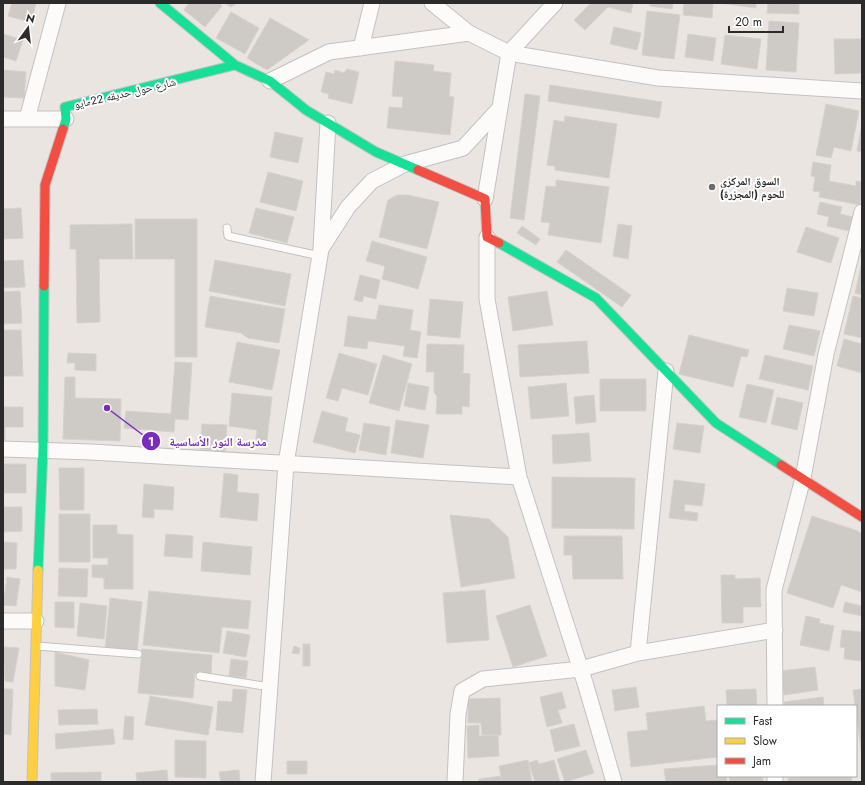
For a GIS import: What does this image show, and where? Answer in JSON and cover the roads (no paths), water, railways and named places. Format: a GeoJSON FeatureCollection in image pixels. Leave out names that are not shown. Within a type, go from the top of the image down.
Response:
{"type":"FeatureCollection","features":[{"type":"Feature","properties":{"kind":"street"},"geometry":{"type":"LineString","coordinates":[[27,119],[58,3]]}},
{"type":"Feature","properties":{"kind":"street"},"geometry":{"type":"LineString","coordinates":[[160,3],[235,65],[270,81],[306,110],[376,152],[485,199]]}},
{"type":"Feature","properties":{"kind":"street"},"geometry":{"type":"LineString","coordinates":[[361,48],[372,3]]}},
{"type":"Feature","properties":{"kind":"street"},"geometry":{"type":"LineString","coordinates":[[432,3],[469,33],[510,54],[658,78],[862,91]]}},
{"type":"Feature","properties":{"kind":"street"},"geometry":{"type":"LineString","coordinates":[[555,3],[510,54],[498,110],[485,199],[487,299],[520,477],[581,669],[614,782]]}},
{"type":"Feature","properties":{"kind":"street"},"geometry":{"type":"LineString","coordinates":[[270,81],[329,52],[469,33]]}},
{"type":"Feature","properties":{"kind":"street","name":"شارع حول حديقه 22مايو"},"geometry":{"type":"LineString","coordinates":[[3,119],[66,119],[65,107],[200,76],[235,65]]}},
{"type":"Feature","properties":{"kind":"street"},"geometry":{"type":"LineString","coordinates":[[320,252],[348,206],[372,181],[405,164],[463,148],[498,110]]}},
{"type":"Feature","properties":{"kind":"street"},"geometry":{"type":"LineString","coordinates":[[32,782],[35,646],[43,450],[45,185],[66,119]]}},
{"type":"Feature","properties":{"kind":"street"},"geometry":{"type":"LineString","coordinates":[[263,782],[286,464],[320,252],[328,123]]}},
{"type":"Feature","properties":{"kind":"street"},"geometry":{"type":"LineString","coordinates":[[775,705],[774,590],[803,478],[826,354],[862,212]]}},
{"type":"Feature","properties":{"kind":"street"},"geometry":{"type":"LineString","coordinates":[[486,237],[596,298],[716,423],[862,517]]}},
{"type":"Feature","properties":{"kind":"street"},"geometry":{"type":"LineString","coordinates":[[638,653],[666,371]]}},
{"type":"Feature","properties":{"kind":"street"},"geometry":{"type":"LineString","coordinates":[[3,450],[43,450],[520,477]]}},
{"type":"Feature","properties":{"kind":"street"},"geometry":{"type":"LineString","coordinates":[[3,621],[36,621]]}},
{"type":"Feature","properties":{"kind":"street"},"geometry":{"type":"LineString","coordinates":[[455,782],[458,714],[462,691],[483,679],[581,669],[638,653],[774,630]]}},
{"type":"Feature","properties":{"kind":"lane"},"geometry":{"type":"LineString","coordinates":[[227,228],[228,236],[320,252]]}},
{"type":"Feature","properties":{"kind":"lane"},"geometry":{"type":"LineString","coordinates":[[35,646],[138,654]]}},
{"type":"Feature","properties":{"kind":"lane"},"geometry":{"type":"LineString","coordinates":[[200,676],[270,687]]}},
{"type":"Feature","properties":{"kind":"place","name":"السوق المركزي للحوم (المجزرة)"},"geometry":{"type":"Point","coordinates":[712,187]}},
{"type":"Feature","properties":{"kind":"place","name":"مدرسة النور الأساسية"},"geometry":{"type":"Point","coordinates":[107,408]}}]}
